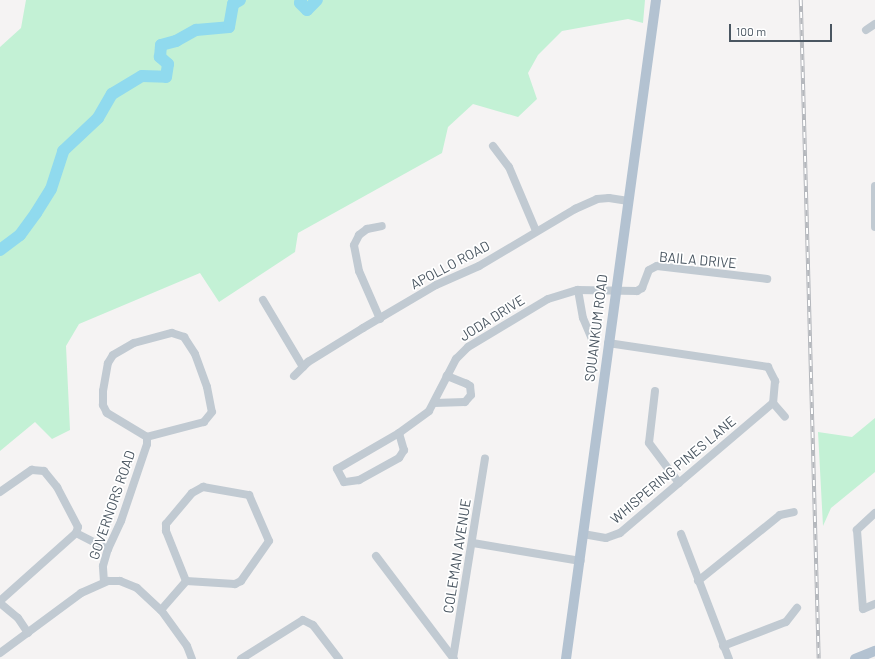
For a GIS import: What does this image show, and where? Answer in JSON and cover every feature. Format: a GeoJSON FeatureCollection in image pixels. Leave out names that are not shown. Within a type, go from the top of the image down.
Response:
{"type":"FeatureCollection","features":[{"type":"Feature","properties":{"kind":"main road","name":"SQUANKUM ROAD"},"geometry":{"type":"LineString","coordinates":[[566,659],[627,201],[656,0]]}},
{"type":"Feature","properties":{"kind":"main road"},"geometry":{"type":"LineString","coordinates":[[855,659],[875,651]]}},
{"type":"Feature","properties":{"kind":"street"},"geometry":{"type":"LineString","coordinates":[[866,30],[875,24]]}},
{"type":"Feature","properties":{"kind":"street"},"geometry":{"type":"LineString","coordinates":[[493,146],[508,167],[536,231]]}},
{"type":"Feature","properties":{"kind":"street"},"geometry":{"type":"LineString","coordinates":[[875,186],[875,226]]}},
{"type":"Feature","properties":{"kind":"street","name":"APOLLO ROAD"},"geometry":{"type":"LineString","coordinates":[[294,376],[303,367],[436,285],[479,266],[536,231],[597,199],[609,198],[627,201]]}},
{"type":"Feature","properties":{"kind":"street"},"geometry":{"type":"LineString","coordinates":[[380,319],[359,271],[354,245],[358,235],[367,229],[382,226]]}},
{"type":"Feature","properties":{"kind":"street","name":"BAILA DRIVE"},"geometry":{"type":"LineString","coordinates":[[615,290],[640,290],[649,270],[657,266],[767,280]]}},
{"type":"Feature","properties":{"kind":"street"},"geometry":{"type":"LineString","coordinates":[[578,290],[582,318],[592,339]]}},
{"type":"Feature","properties":{"kind":"street","name":"JODA DRIVE"},"geometry":{"type":"LineString","coordinates":[[399,433],[404,450],[399,458],[360,480],[344,482],[337,469],[399,433],[429,411],[456,358],[468,347],[548,299],[578,290],[615,290]]}},
{"type":"Feature","properties":{"kind":"street"},"geometry":{"type":"LineString","coordinates":[[263,300],[303,367]]}},
{"type":"Feature","properties":{"kind":"street","name":"GOVERNORS ROAD"},"geometry":{"type":"LineString","coordinates":[[178,333],[187,340],[194,354],[207,387],[212,412],[204,422],[147,437],[107,413],[103,405],[103,391],[108,363],[113,355],[134,343],[162,334],[178,333]]}},
{"type":"Feature","properties":{"kind":"street"},"geometry":{"type":"LineString","coordinates":[[608,343],[768,367],[775,381],[773,403],[786,417]]}},
{"type":"Feature","properties":{"kind":"street"},"geometry":{"type":"LineString","coordinates":[[434,403],[465,402],[471,395],[470,386],[447,376]]}},
{"type":"Feature","properties":{"kind":"street"},"geometry":{"type":"LineString","coordinates":[[655,392],[649,443],[680,483]]}},
{"type":"Feature","properties":{"kind":"street","name":"WHISPERING PINES LANE"},"geometry":{"type":"LineString","coordinates":[[583,534],[606,538],[620,533],[773,403]]}},
{"type":"Feature","properties":{"kind":"street","name":"GOVERNORS ROAD"},"geometry":{"type":"LineString","coordinates":[[104,582],[103,566],[108,549],[121,521],[147,444],[147,437]]}},
{"type":"Feature","properties":{"kind":"street","name":"COLEMAN AVENUE"},"geometry":{"type":"LineString","coordinates":[[454,659],[485,458]]}},
{"type":"Feature","properties":{"kind":"street"},"geometry":{"type":"LineString","coordinates":[[0,492],[32,470],[44,471],[57,487],[76,522],[76,532],[0,602],[18,618],[28,633]]}},
{"type":"Feature","properties":{"kind":"street"},"geometry":{"type":"LineString","coordinates":[[198,489],[249,495],[269,544],[238,583],[186,580],[166,531],[168,521],[198,489]]}},
{"type":"Feature","properties":{"kind":"street"},"geometry":{"type":"LineString","coordinates":[[698,581],[780,515],[794,512]]}},
{"type":"Feature","properties":{"kind":"street"},"geometry":{"type":"LineString","coordinates":[[875,513],[857,530],[863,609],[875,604]]}},
{"type":"Feature","properties":{"kind":"street"},"geometry":{"type":"LineString","coordinates":[[76,532],[108,549]]}},
{"type":"Feature","properties":{"kind":"street"},"geometry":{"type":"LineString","coordinates":[[682,534],[698,581],[729,659]]}},
{"type":"Feature","properties":{"kind":"street"},"geometry":{"type":"LineString","coordinates":[[472,543],[580,561]]}},
{"type":"Feature","properties":{"kind":"street"},"geometry":{"type":"LineString","coordinates":[[376,556],[454,659]]}},
{"type":"Feature","properties":{"kind":"street"},"geometry":{"type":"LineString","coordinates":[[161,610],[186,580]]}},
{"type":"Feature","properties":{"kind":"street"},"geometry":{"type":"LineString","coordinates":[[0,653],[81,593],[104,582],[120,581],[129,585],[161,610],[187,646],[192,659]]}},
{"type":"Feature","properties":{"kind":"street"},"geometry":{"type":"LineString","coordinates":[[723,646],[786,622],[797,608]]}},
{"type":"Feature","properties":{"kind":"street"},"geometry":{"type":"LineString","coordinates":[[241,659],[303,620],[313,625],[339,659]]}},
{"type":"Feature","properties":{"kind":"green space"},"geometry":{"type":"Polygon","coordinates":[[[26,0],[645,0],[643,23],[628,19],[562,31],[538,55],[528,73],[537,99],[518,117],[473,104],[448,127],[442,153],[298,233],[295,252],[219,302],[200,273],[79,324],[66,346],[70,430],[52,439],[35,422],[0,451],[0,47],[21,28],[26,0]]]}},
{"type":"Feature","properties":{"kind":"green space"},"geometry":{"type":"Polygon","coordinates":[[[875,418],[875,472],[831,508],[823,526],[818,432],[852,437],[875,418]]]}},
{"type":"Feature","properties":{"kind":"waterway"},"geometry":{"type":"LineString","coordinates":[[0,250],[20,235],[36,213],[51,189],[63,151],[98,118],[112,94],[142,76],[166,77],[168,64],[160,57],[161,45],[176,41],[196,30],[229,27],[233,4],[240,0]]}},
{"type":"Feature","properties":{"kind":"waterway"},"geometry":{"type":"LineString","coordinates":[[301,0],[300,3],[307,10],[317,0]]}},
{"type":"Feature","properties":{"kind":"railway"},"geometry":{"type":"LineString","coordinates":[[801,0],[819,659]]}}]}
